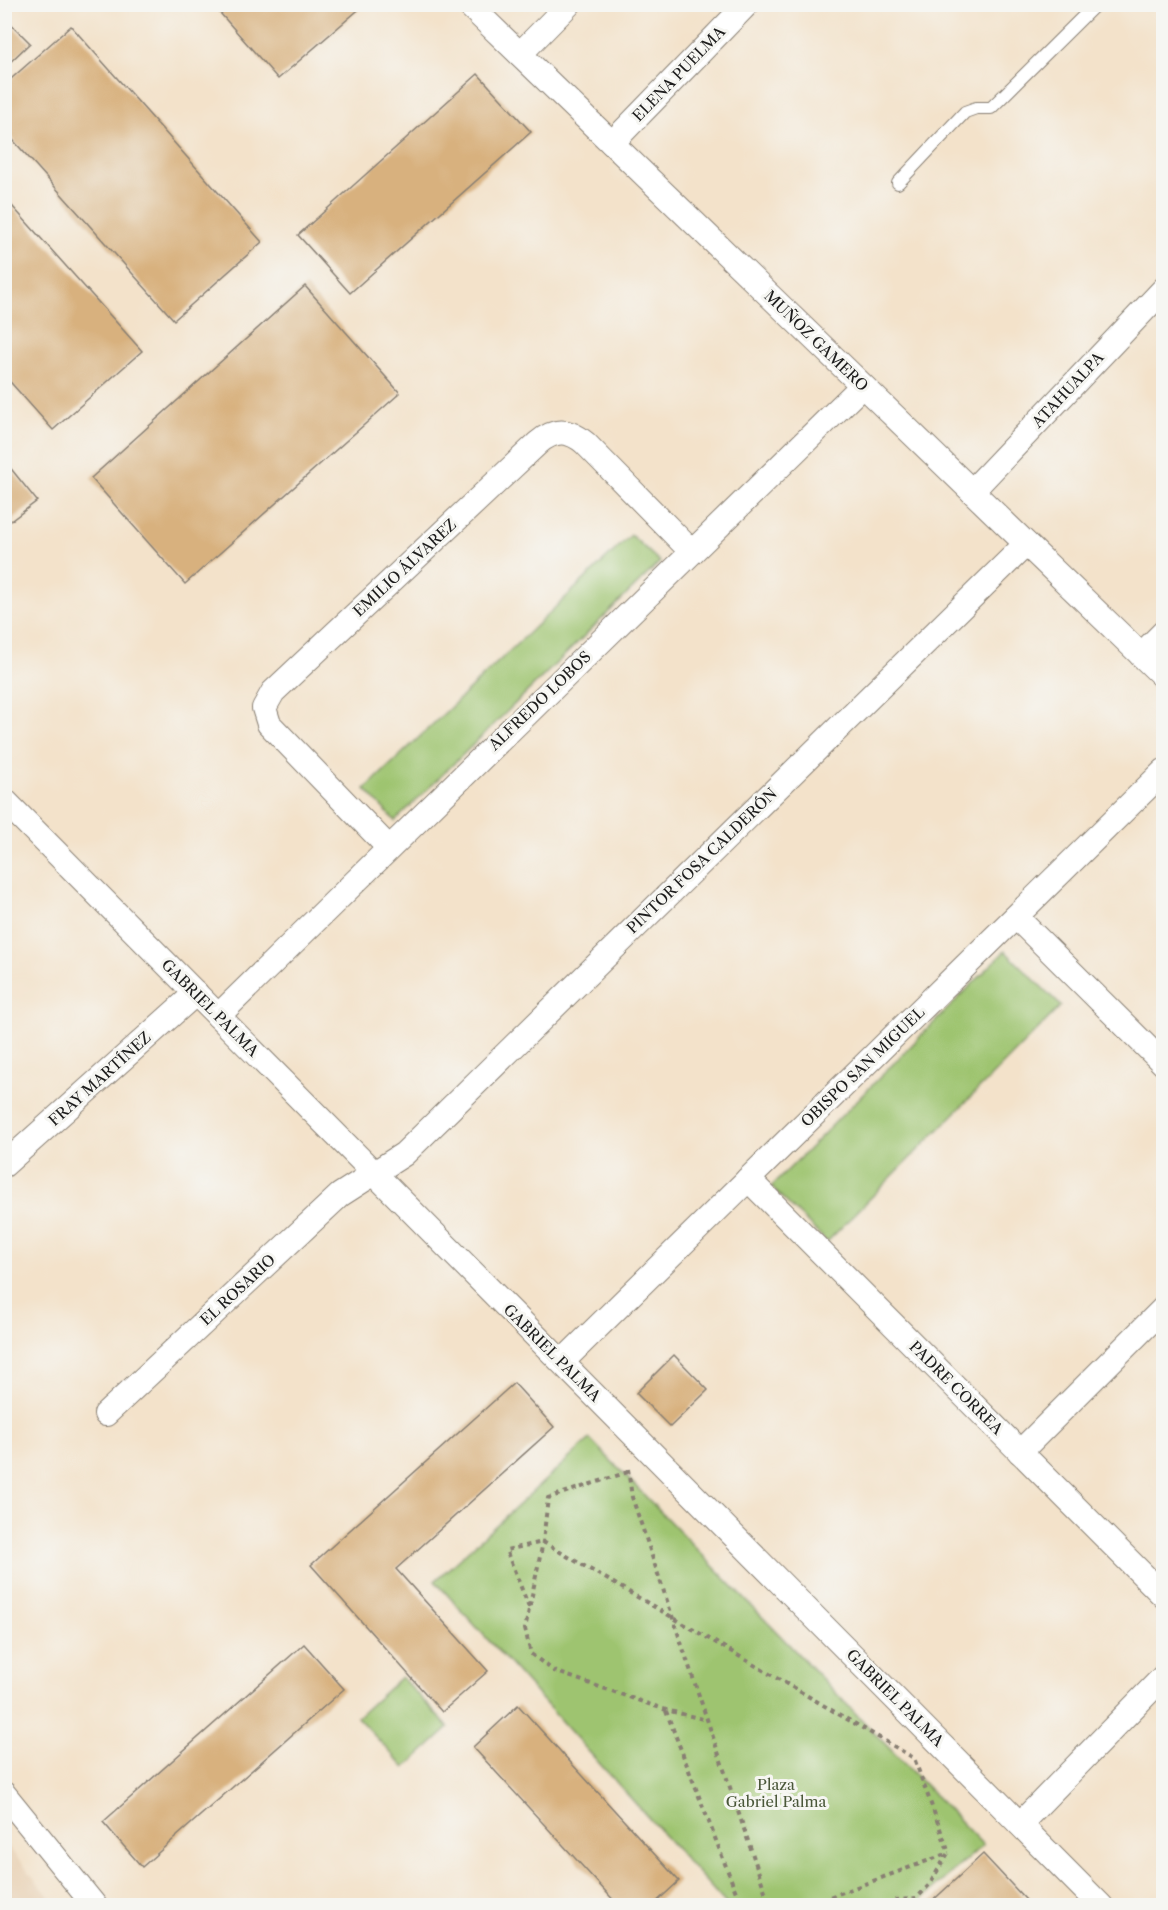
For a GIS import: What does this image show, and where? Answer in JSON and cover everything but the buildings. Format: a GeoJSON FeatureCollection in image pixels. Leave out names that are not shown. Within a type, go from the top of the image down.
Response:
{"type":"FeatureCollection","features":[{"type":"Feature","properties":{"kind":"street","name":"MUÑOZ GAMERO"},"geometry":{"type":"LineString","coordinates":[[468,4],[1164,677]]}},
{"type":"Feature","properties":{"kind":"street"},"geometry":{"type":"LineString","coordinates":[[520,54],[569,4]]}},
{"type":"Feature","properties":{"kind":"street","name":"ELENA PUELMA"},"geometry":{"type":"LineString","coordinates":[[612,143],[747,4]]}},
{"type":"Feature","properties":{"kind":"street","name":"ATAHUALPA"},"geometry":{"type":"LineString","coordinates":[[972,491],[1164,289]]}},
{"type":"Feature","properties":{"kind":"street","name":"ALFREDO LOBOS"},"geometry":{"type":"LineString","coordinates":[[218,1016],[862,386]]}},
{"type":"Feature","properties":{"kind":"street","name":"EMILIO ÁLVAREZ"},"geometry":{"type":"LineString","coordinates":[[389,848],[269,724],[264,708],[273,692],[538,442],[552,433],[570,433],[585,442],[692,552]]}},
{"type":"Feature","properties":{"kind":"street","name":"PINTOR FOSA CALDERÓN"},"geometry":{"type":"LineString","coordinates":[[374,1173],[404,1154],[1026,544]]}},
{"type":"Feature","properties":{"kind":"street"},"geometry":{"type":"LineString","coordinates":[[1141,655],[1164,632]]}},
{"type":"Feature","properties":{"kind":"street","name":"OBISPO SAN MIGUEL"},"geometry":{"type":"LineString","coordinates":[[562,1362],[1164,771]]}},
{"type":"Feature","properties":{"kind":"street","name":"GABRIEL PALMA"},"geometry":{"type":"LineString","coordinates":[[4,800],[1101,1905]]}},
{"type":"Feature","properties":{"kind":"street"},"geometry":{"type":"LineString","coordinates":[[1016,916],[1164,1064]]}},
{"type":"Feature","properties":{"kind":"street","name":"FRAY MARTÍNEZ"},"geometry":{"type":"LineString","coordinates":[[4,1165],[196,993]]}},
{"type":"Feature","properties":{"kind":"street","name":"EL ROSARIO"},"geometry":{"type":"LineString","coordinates":[[106,1414],[340,1195],[374,1173]]}},
{"type":"Feature","properties":{"kind":"street","name":"PADRE CORREA"},"geometry":{"type":"LineString","coordinates":[[748,1179],[1164,1596]]}},
{"type":"Feature","properties":{"kind":"street"},"geometry":{"type":"LineString","coordinates":[[1020,1452],[1164,1308]]}},
{"type":"Feature","properties":{"kind":"street"},"geometry":{"type":"LineString","coordinates":[[1020,1824],[1164,1676]]}},
{"type":"Feature","properties":{"kind":"street"},"geometry":{"type":"LineString","coordinates":[[4,1794],[95,1905]]}},
{"type":"Feature","properties":{"kind":"lane"},"geometry":{"type":"LineString","coordinates":[[898,183],[966,112],[976,108],[991,108],[1096,4]]}},
{"type":"Feature","properties":{"kind":"path"},"geometry":{"type":"LineString","coordinates":[[626,1427],[628,1472],[632,1497],[770,1905]]}},
{"type":"Feature","properties":{"kind":"path"},"geometry":{"type":"LineString","coordinates":[[628,1472],[548,1498],[543,1542],[525,1629],[531,1653],[554,1671],[666,1710],[707,1720]]}},
{"type":"Feature","properties":{"kind":"path"},"geometry":{"type":"LineString","coordinates":[[529,1607],[506,1550],[543,1542],[914,1758],[949,1853]]}},
{"type":"Feature","properties":{"kind":"path"},"geometry":{"type":"LineString","coordinates":[[666,1710],[739,1900],[745,1905]]}},
{"type":"Feature","properties":{"kind":"path"},"geometry":{"type":"LineString","coordinates":[[805,1905],[949,1853]]}},
{"type":"Feature","properties":{"kind":"path"},"geometry":{"type":"LineString","coordinates":[[888,1905],[894,1900],[916,1899],[929,1886],[949,1853]]}},
{"type":"Feature","properties":{"kind":"shaded area"},"geometry":{"type":"Polygon","coordinates":[[[5,1843],[56,1905],[5,1905],[5,1843]]]}},
{"type":"Feature","properties":{"kind":"green space"},"geometry":{"type":"Polygon","coordinates":[[[631,535],[660,562],[395,821],[365,789],[631,535]]]}},
{"type":"Feature","properties":{"kind":"green space"},"geometry":{"type":"Polygon","coordinates":[[[1005,951],[1061,1006],[827,1242],[771,1187],[1005,951]]]}},
{"type":"Feature","properties":{"kind":"green space","name":"Plaza Gabriel Palma"},"geometry":{"type":"Polygon","coordinates":[[[590,1439],[983,1845],[915,1905],[727,1905],[435,1581],[590,1439]]]}},
{"type":"Feature","properties":{"kind":"green space"},"geometry":{"type":"Polygon","coordinates":[[[401,1677],[449,1728],[405,1768],[357,1717],[401,1677]]]}}]}
